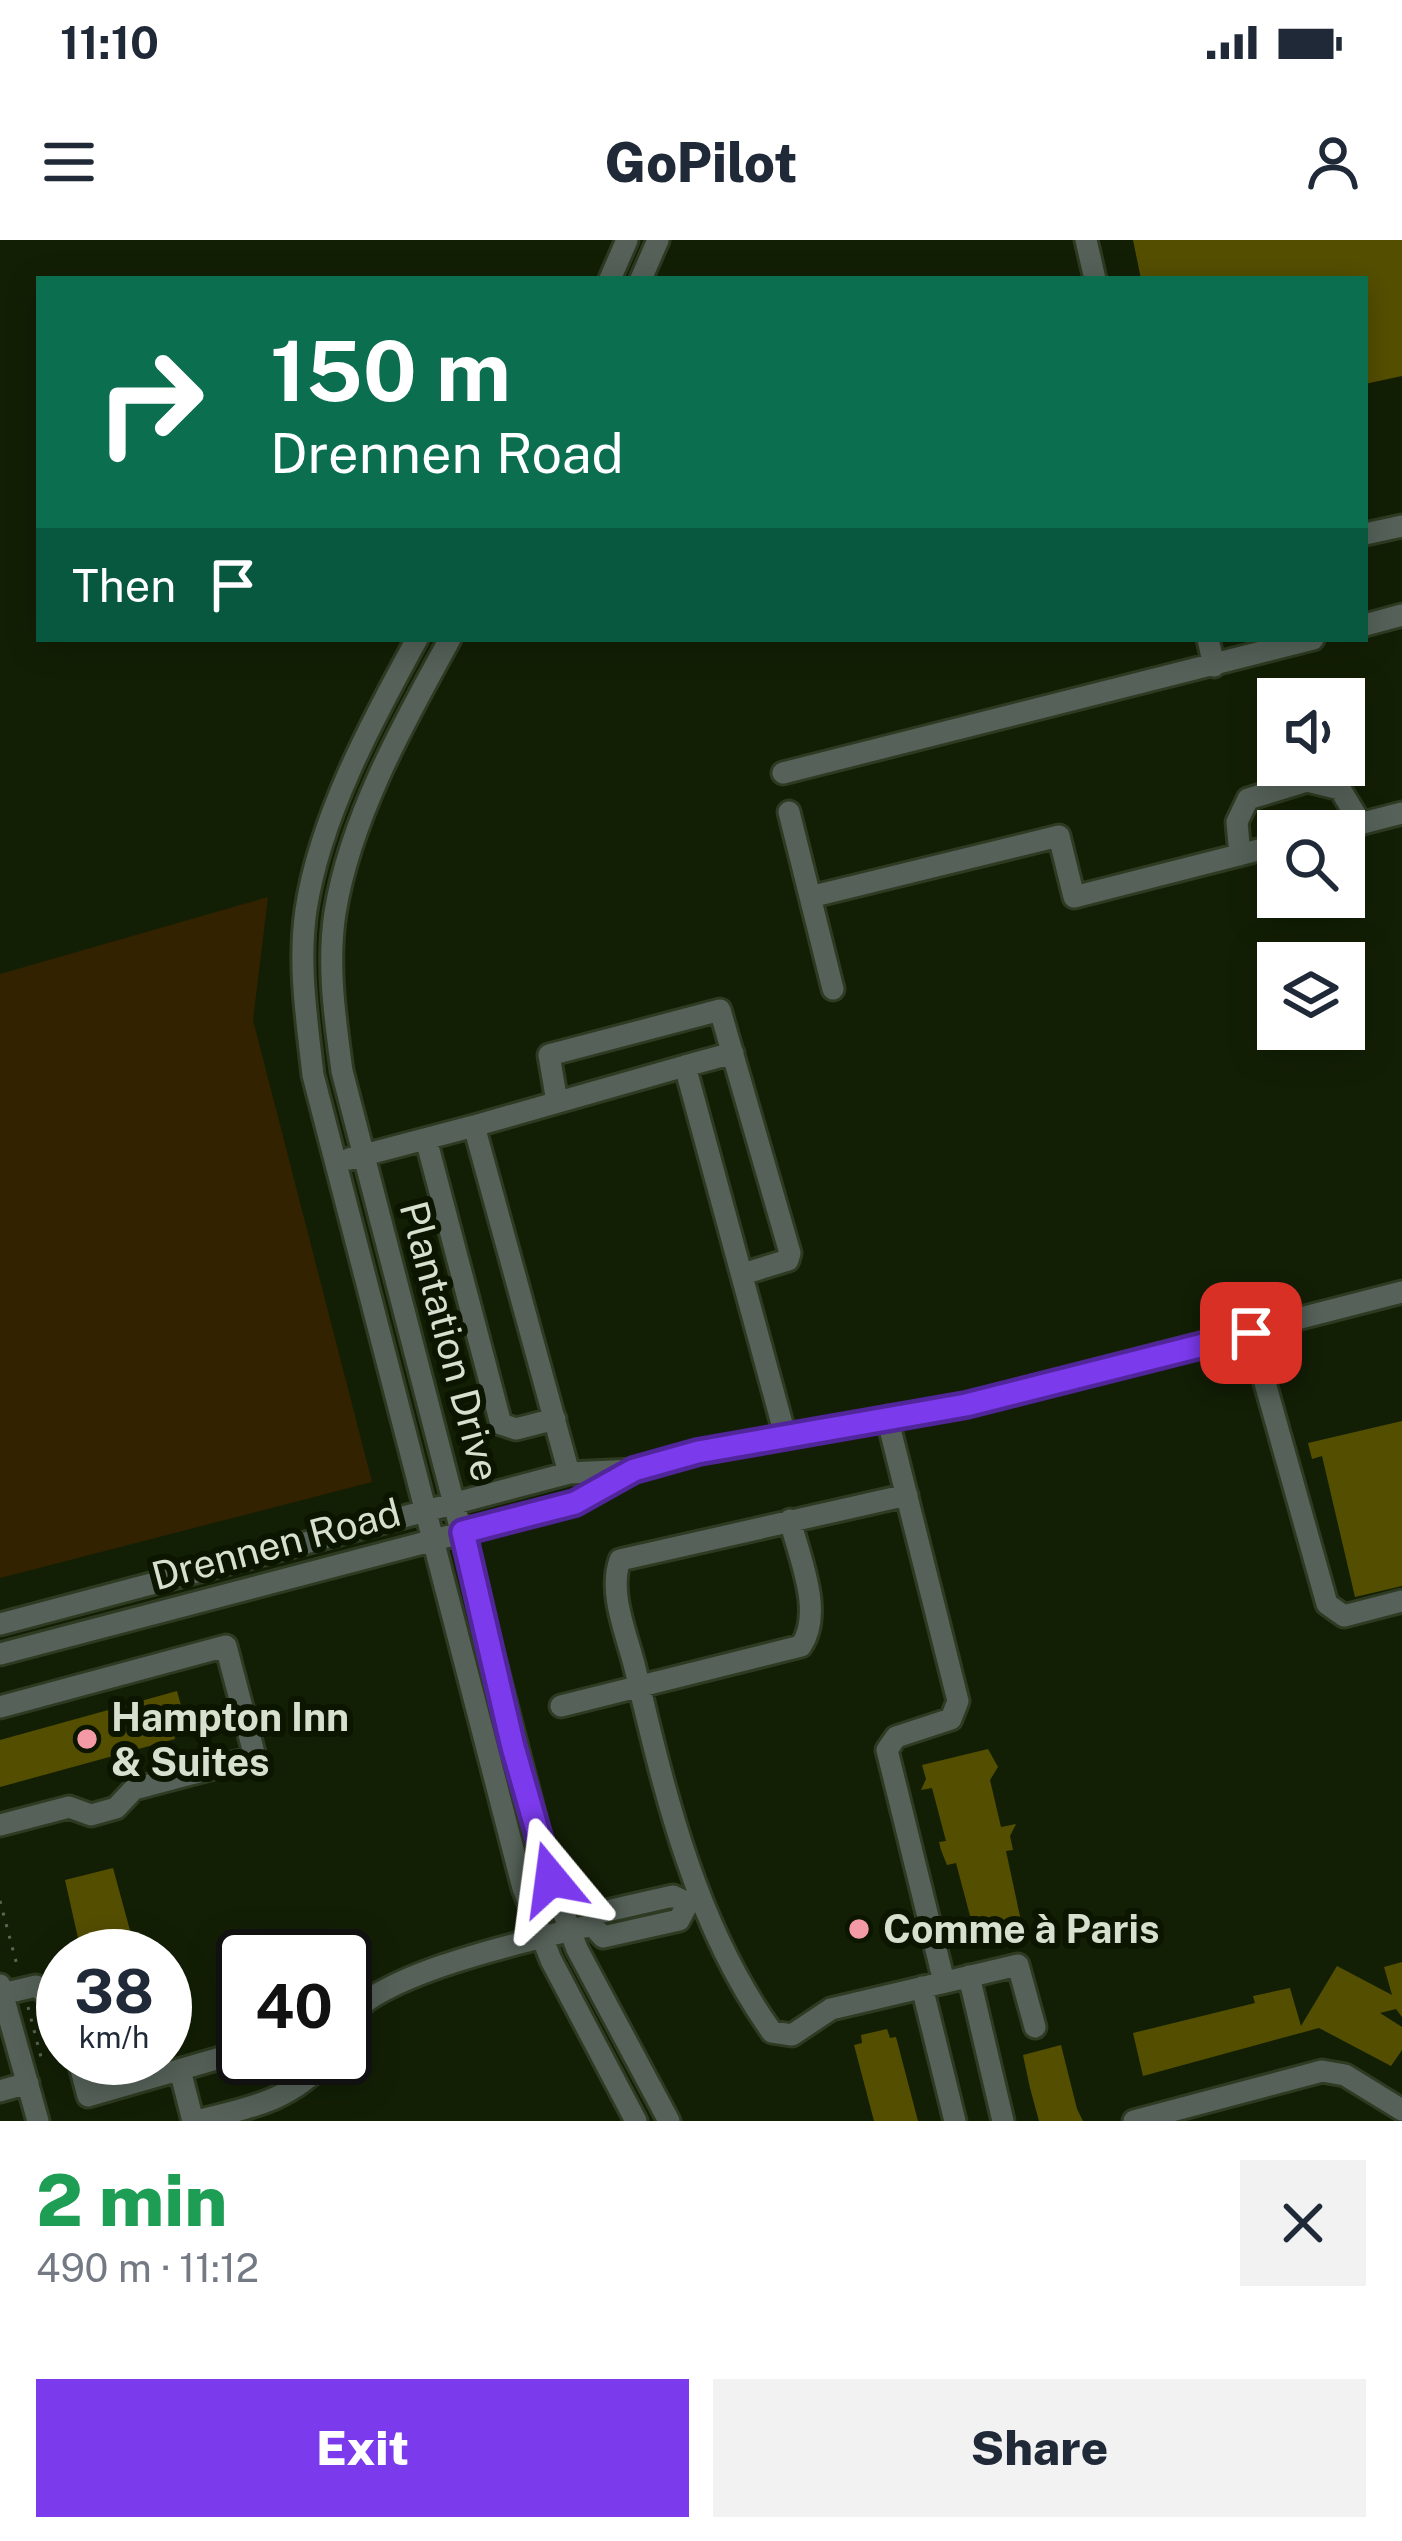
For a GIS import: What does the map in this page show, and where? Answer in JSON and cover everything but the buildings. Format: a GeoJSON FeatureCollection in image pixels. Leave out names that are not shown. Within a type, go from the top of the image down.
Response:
{"type":"FeatureCollection","features":[{"type":"Feature","properties":{"kind":"street"},"geometry":{"type":"LineString","coordinates":[[611,276],[627,240]]}},
{"type":"Feature","properties":{"kind":"street"},"geometry":{"type":"LineString","coordinates":[[642,276],[658,240]]}},
{"type":"Feature","properties":{"kind":"street"},"geometry":{"type":"LineString","coordinates":[[1086,240],[1095,276]]}},
{"type":"Feature","properties":{"kind":"street"},"geometry":{"type":"LineString","coordinates":[[1368,624],[1402,615]]}},
{"type":"Feature","properties":{"kind":"street","name":"Plantation Drive"},"geometry":{"type":"LineString","coordinates":[[416,642],[331,821],[312,888],[303,994],[314,1075],[428,1511],[485,1754],[543,1940],[636,2121]]}},
{"type":"Feature","properties":{"kind":"street","name":"Plantation Drive"},"geometry":{"type":"LineString","coordinates":[[447,642],[412,706],[358,831],[341,892],[332,994],[342,1071],[463,1532],[513,1747],[581,1928],[669,2121]]}},
{"type":"Feature","properties":{"kind":"street"},"geometry":{"type":"LineString","coordinates":[[1209,642],[1214,666]]}},
{"type":"Feature","properties":{"kind":"street"},"geometry":{"type":"LineString","coordinates":[[783,772],[1302,642]]}},
{"type":"Feature","properties":{"kind":"street"},"geometry":{"type":"LineString","coordinates":[[1240,855],[1240,810],[1248,799],[1286,786],[1330,783],[1350,810]]}},
{"type":"Feature","properties":{"kind":"street"},"geometry":{"type":"LineString","coordinates":[[789,812],[833,989]]}},
{"type":"Feature","properties":{"kind":"street"},"geometry":{"type":"LineString","coordinates":[[1365,823],[1402,813]]}},
{"type":"Feature","properties":{"kind":"street"},"geometry":{"type":"LineString","coordinates":[[810,897],[1059,836],[1074,897],[1257,851]]}},
{"type":"Feature","properties":{"kind":"street"},"geometry":{"type":"LineString","coordinates":[[312,888],[341,892]]}},
{"type":"Feature","properties":{"kind":"street"},"geometry":{"type":"LineString","coordinates":[[557,1102],[549,1055],[720,1010],[790,1257],[742,1274]]}},
{"type":"Feature","properties":{"kind":"street"},"geometry":{"type":"LineString","coordinates":[[337,1162],[733,1053]]}},
{"type":"Feature","properties":{"kind":"street"},"geometry":{"type":"LineString","coordinates":[[685,1066],[785,1435]]}},
{"type":"Feature","properties":{"kind":"street"},"geometry":{"type":"LineString","coordinates":[[474,1126],[569,1474]]}},
{"type":"Feature","properties":{"kind":"street"},"geometry":{"type":"LineString","coordinates":[[425,1139],[501,1424],[516,1429],[555,1419]]}},
{"type":"Feature","properties":{"kind":"street","name":"Drennen Road"},"geometry":{"type":"LineString","coordinates":[[0,1624],[569,1474],[634,1470],[785,1435],[966,1405],[1402,1292]]}},
{"type":"Feature","properties":{"kind":"street"},"geometry":{"type":"LineString","coordinates":[[1251,1333],[1327,1604],[1344,1616],[1402,1601]]}},
{"type":"Feature","properties":{"kind":"street"},"geometry":{"type":"LineString","coordinates":[[887,1417],[958,1701],[951,1719],[896,1737],[887,1757],[955,2121]]}},
{"type":"Feature","properties":{"kind":"street","name":"Drennen Road"},"geometry":{"type":"LineString","coordinates":[[0,1654],[575,1503],[634,1470]]}},
{"type":"Feature","properties":{"kind":"street"},"geometry":{"type":"LineString","coordinates":[[907,1496],[620,1560],[615,1584],[639,1688],[694,1901],[772,2032],[792,2035],[831,2009],[1018,1965],[1035,2027]]}},
{"type":"Feature","properties":{"kind":"street"},"geometry":{"type":"LineString","coordinates":[[561,1706],[801,1646],[811,1632],[812,1613],[790,1520]]}},
{"type":"Feature","properties":{"kind":"street"},"geometry":{"type":"LineString","coordinates":[[0,1707],[226,1646],[255,1757],[134,1789],[116,1808],[91,1815],[69,1807],[0,1825]]}},
{"type":"Feature","properties":{"kind":"street"},"geometry":{"type":"LineString","coordinates":[[372,1995],[414,1975],[581,1928],[598,1913],[673,1896],[694,1901]]}},
{"type":"Feature","properties":{"kind":"street"},"geometry":{"type":"LineString","coordinates":[[581,1928],[603,1937],[680,1920],[694,1901]]}},
{"type":"Feature","properties":{"kind":"street"},"geometry":{"type":"LineString","coordinates":[[638,1904],[644,1928]]}},
{"type":"Feature","properties":{"kind":"street"},"geometry":{"type":"LineString","coordinates":[[969,1976],[1004,2121]]}},
{"type":"Feature","properties":{"kind":"street"},"geometry":{"type":"LineString","coordinates":[[9,1988],[36,2076]]}},
{"type":"Feature","properties":{"kind":"street"},"geometry":{"type":"LineString","coordinates":[[1134,2121],[1322,2071],[1345,2075],[1402,2110]]}},
{"type":"Feature","properties":{"kind":"street"},"geometry":{"type":"LineString","coordinates":[[0,2090],[36,2079]]}},
{"type":"Feature","properties":{"kind":"street"},"geometry":{"type":"LineString","coordinates":[[37,2085],[38,2121]]}},
{"type":"Feature","properties":{"kind":"street"},"geometry":{"type":"LineString","coordinates":[[85,2085],[88,2096],[125,2085]]}},
{"type":"Feature","properties":{"kind":"street"},"geometry":{"type":"LineString","coordinates":[[188,2085],[204,2120],[273,2102],[301,2085]]}},
{"type":"Feature","properties":{"kind":"path"},"geometry":{"type":"LineString","coordinates":[[0,1901],[9,1988],[36,2076]]}},
{"type":"Feature","properties":{"kind":"shaded area"},"geometry":{"type":"Polygon","coordinates":[[[268,897],[253,1020],[372,1482],[0,1578],[0,974],[268,897]]]}},
{"type":"Feature","properties":{"kind":"place","name":"Hampton Inn & Suites"},"geometry":{"type":"Point","coordinates":[87,1739]}},
{"type":"Feature","properties":{"kind":"place","name":"Comme à Paris"},"geometry":{"type":"Point","coordinates":[859,1929]}},
{"type":"Feature","properties":{"kind":"route"},"geometry":{"type":"LineString","coordinates":[[551,1879],[513,1747],[463,1532],[575,1503],[634,1470],[698,1452],[966,1405],[1251,1333]]}}]}
